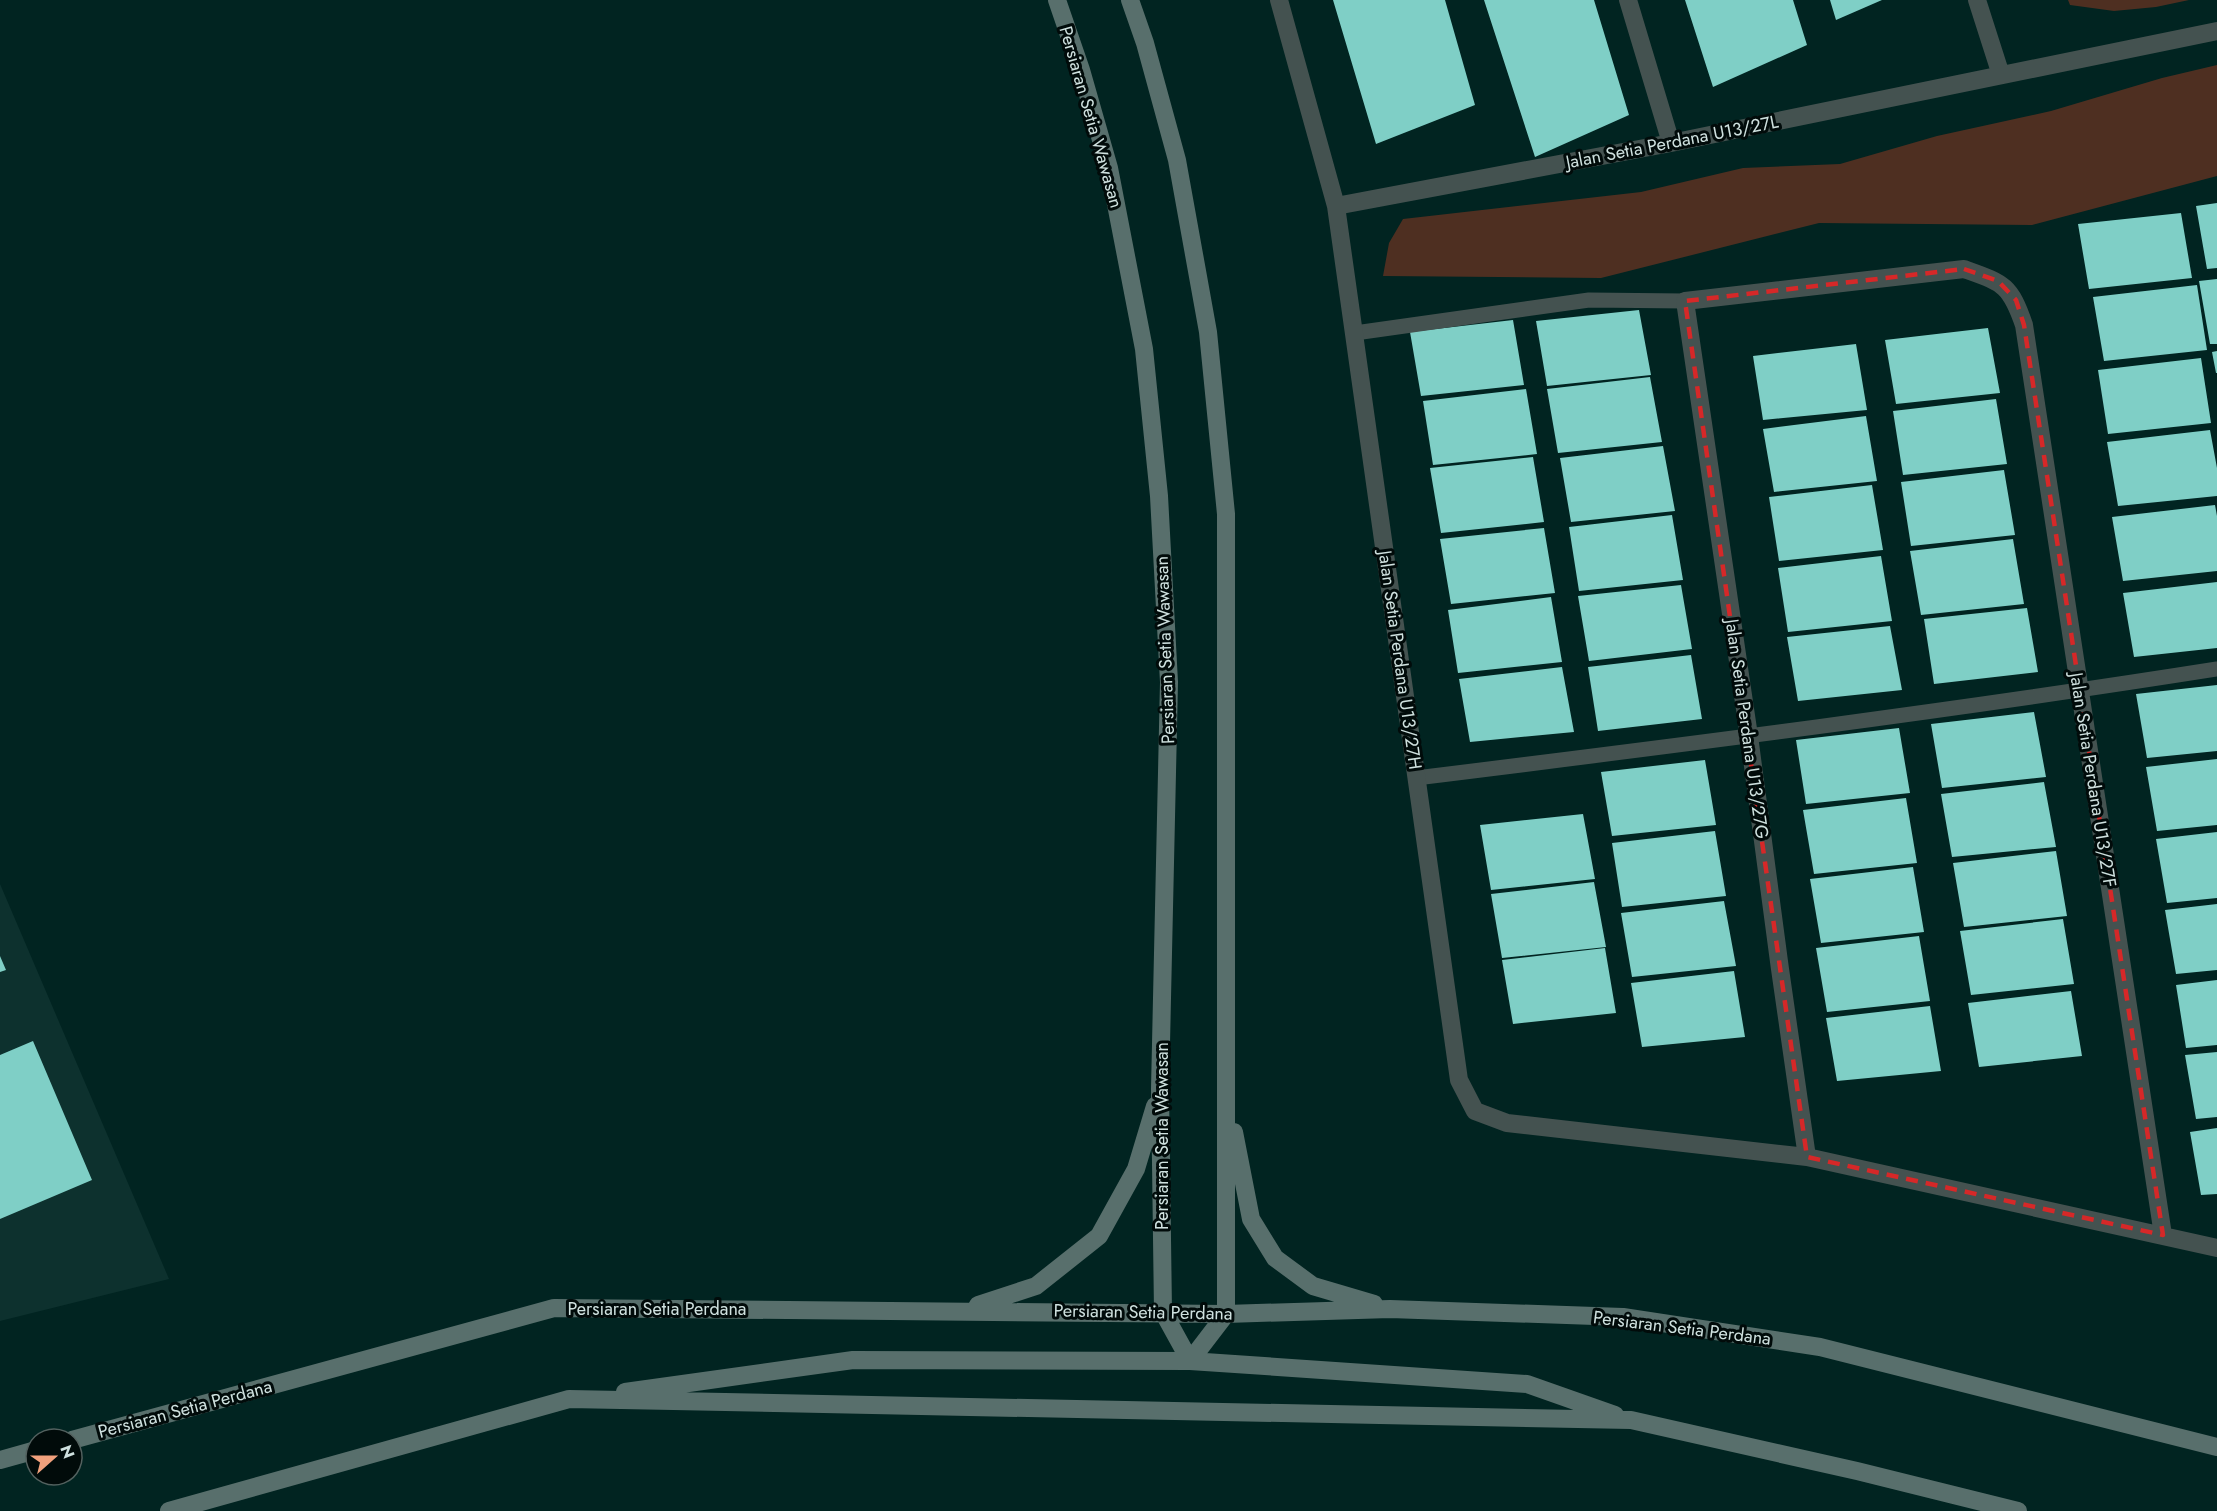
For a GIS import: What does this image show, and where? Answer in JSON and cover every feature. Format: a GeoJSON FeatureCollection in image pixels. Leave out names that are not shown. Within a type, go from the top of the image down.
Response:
{"type":"FeatureCollection","features":[{"type":"Feature","properties":{"kind":"main road","name":"Persiaran Setia Wawasan"},"geometry":{"type":"LineString","coordinates":[[1057,0],[1081,70],[1109,168],[1144,349],[1159,496],[1169,682],[1160,1089],[1163,1312]]}},
{"type":"Feature","properties":{"kind":"main road"},"geometry":{"type":"LineString","coordinates":[[1130,0],[1145,43],[1177,160],[1208,332],[1226,514],[1226,1314],[1190,1361]]}},
{"type":"Feature","properties":{"kind":"main road"},"geometry":{"type":"LineString","coordinates":[[962,1310],[1036,1286],[1099,1236],[1136,1168],[1160,1089]]}},
{"type":"Feature","properties":{"kind":"main road"},"geometry":{"type":"LineString","coordinates":[[1226,1089],[1251,1219],[1275,1258],[1313,1286],[1390,1309]]}},
{"type":"Feature","properties":{"kind":"main road","name":"Persiaran Setia Perdana"},"geometry":{"type":"LineString","coordinates":[[84,1437],[554,1308],[1226,1314],[1390,1309],[1623,1317],[1820,1347],[2217,1447]]}},
{"type":"Feature","properties":{"kind":"main road"},"geometry":{"type":"LineString","coordinates":[[1163,1312],[1190,1361]]}},
{"type":"Feature","properties":{"kind":"main road"},"geometry":{"type":"LineString","coordinates":[[169,1511],[569,1399],[853,1360],[1190,1361],[1527,1384],[1631,1420],[1857,1471],[2018,1511]]}},
{"type":"Feature","properties":{"kind":"main road"},"geometry":{"type":"LineString","coordinates":[[569,1399],[1631,1420]]}},
{"type":"Feature","properties":{"kind":"main road"},"geometry":{"type":"LineString","coordinates":[[0,1460],[24,1453]]}},
{"type":"Feature","properties":{"kind":"street"},"geometry":{"type":"LineString","coordinates":[[1279,0],[1336,206]]}},
{"type":"Feature","properties":{"kind":"street"},"geometry":{"type":"LineString","coordinates":[[1628,0],[1671,143]]}},
{"type":"Feature","properties":{"kind":"street"},"geometry":{"type":"LineString","coordinates":[[1977,0],[2001,75]]}},
{"type":"Feature","properties":{"kind":"street","name":"Jalan Setia Perdana U13/27L"},"geometry":{"type":"LineString","coordinates":[[1336,206],[1671,143],[2217,31]]}},
{"type":"Feature","properties":{"kind":"street","name":"Jalan Setia Perdana U13/27H"},"geometry":{"type":"LineString","coordinates":[[1336,206],[1459,1080],[1475,1111],[1508,1123],[1807,1157]]}},
{"type":"Feature","properties":{"kind":"street","name":"Jalan Setia Perdana U13/27F"},"geometry":{"type":"LineString","coordinates":[[1685,302],[1964,269],[1998,281],[2016,300],[2024,325],[2163,1235]]}},
{"type":"Feature","properties":{"kind":"street","name":"Jalan Setia Perdana U13/27G"},"geometry":{"type":"LineString","coordinates":[[1685,302],[1749,736],[1807,1157]]}},
{"type":"Feature","properties":{"kind":"street"},"geometry":{"type":"LineString","coordinates":[[1807,1157],[2217,1248]]}},
{"type":"Feature","properties":{"kind":"lane"},"geometry":{"type":"LineString","coordinates":[[1355,333],[1589,300],[1685,302]]}},
{"type":"Feature","properties":{"kind":"lane"},"geometry":{"type":"LineString","coordinates":[[1416,778],[1749,736],[2079,691],[2217,669]]}},
{"type":"Feature","properties":{"kind":"highlighted area"},"geometry":{"type":"Polygon","coordinates":[[[1964,269],[1998,281],[2016,300],[2024,325],[2163,1235],[1807,1157],[1685,301],[1964,269]]]}},
{"type":"Feature","properties":{"kind":"shaded area"},"geometry":{"type":"Polygon","coordinates":[[[2068,0],[2189,0],[2156,7],[2114,11],[2070,5],[2068,0]]]}},
{"type":"Feature","properties":{"kind":"shaded area"},"geometry":{"type":"Polygon","coordinates":[[[2217,65],[2217,176],[2032,225],[1819,223],[1601,278],[1383,276],[1389,243],[1403,219],[1641,192],[1743,168],[1840,164],[1937,136],[2051,111],[2162,78],[2217,65]]]}},
{"type":"Feature","properties":{"kind":"shaded area"},"geometry":{"type":"Polygon","coordinates":[[[0,884],[169,1279],[0,1321],[0,884]]]}},
{"type":"Feature","properties":{"kind":"building"},"geometry":{"type":"Polygon","coordinates":[[[1333,0],[1445,0],[1475,105],[1376,144],[1333,0]]]}},
{"type":"Feature","properties":{"kind":"building"},"geometry":{"type":"Polygon","coordinates":[[[1484,0],[1594,0],[1629,115],[1535,157],[1484,0]]]}},
{"type":"Feature","properties":{"kind":"building"},"geometry":{"type":"Polygon","coordinates":[[[1685,0],[1793,0],[1807,45],[1713,87],[1685,0]]]}},
{"type":"Feature","properties":{"kind":"building"},"geometry":{"type":"Polygon","coordinates":[[[1830,0],[1882,0],[1836,20],[1830,0]]]}},
{"type":"Feature","properties":{"kind":"building"},"geometry":{"type":"Polygon","coordinates":[[[2217,203],[2217,268],[2207,269],[2196,206],[2217,203]]]}},
{"type":"Feature","properties":{"kind":"building"},"geometry":{"type":"Polygon","coordinates":[[[2181,213],[2192,278],[2089,289],[2078,224],[2181,213]]]}},
{"type":"Feature","properties":{"kind":"building"},"geometry":{"type":"Polygon","coordinates":[[[2217,279],[2217,344],[2210,344],[2199,281],[2217,279]]]}},
{"type":"Feature","properties":{"kind":"building"},"geometry":{"type":"Polygon","coordinates":[[[2197,285],[2207,350],[2104,361],[2093,297],[2197,285]]]}},
{"type":"Feature","properties":{"kind":"building"},"geometry":{"type":"Polygon","coordinates":[[[1639,310],[1651,375],[1547,386],[1536,321],[1639,310]]]}},
{"type":"Feature","properties":{"kind":"building"},"geometry":{"type":"Polygon","coordinates":[[[1513,320],[1524,385],[1421,396],[1410,332],[1513,320]]]}},
{"type":"Feature","properties":{"kind":"building"},"geometry":{"type":"Polygon","coordinates":[[[1988,328],[2000,393],[1896,404],[1885,340],[1988,328]]]}},
{"type":"Feature","properties":{"kind":"building"},"geometry":{"type":"Polygon","coordinates":[[[1856,344],[1867,410],[1763,420],[1753,356],[1856,344]]]}},
{"type":"Feature","properties":{"kind":"building"},"geometry":{"type":"Polygon","coordinates":[[[2217,351],[2217,373],[2216,373],[2212,352],[2217,351]]]}},
{"type":"Feature","properties":{"kind":"building"},"geometry":{"type":"Polygon","coordinates":[[[2201,358],[2211,423],[2108,434],[2098,370],[2201,358]]]}},
{"type":"Feature","properties":{"kind":"building"},"geometry":{"type":"Polygon","coordinates":[[[1650,377],[1662,442],[1558,453],[1547,389],[1650,377]]]}},
{"type":"Feature","properties":{"kind":"building"},"geometry":{"type":"Polygon","coordinates":[[[1526,389],[1537,454],[1433,465],[1423,401],[1526,389]]]}},
{"type":"Feature","properties":{"kind":"building"},"geometry":{"type":"Polygon","coordinates":[[[1996,399],[2007,464],[1903,475],[1893,411],[1996,399]]]}},
{"type":"Feature","properties":{"kind":"building"},"geometry":{"type":"Polygon","coordinates":[[[1866,416],[1877,481],[1774,492],[1763,429],[1866,416]]]}},
{"type":"Feature","properties":{"kind":"building"},"geometry":{"type":"Polygon","coordinates":[[[2210,430],[2217,468],[2217,496],[2118,506],[2107,442],[2210,430]]]}},
{"type":"Feature","properties":{"kind":"building"},"geometry":{"type":"Polygon","coordinates":[[[1663,446],[1675,511],[1571,522],[1560,458],[1663,446]]]}},
{"type":"Feature","properties":{"kind":"building"},"geometry":{"type":"Polygon","coordinates":[[[1533,457],[1544,522],[1441,533],[1430,468],[1533,457]]]}},
{"type":"Feature","properties":{"kind":"building"},"geometry":{"type":"Polygon","coordinates":[[[2004,470],[2015,535],[1911,546],[1901,482],[2004,470]]]}},
{"type":"Feature","properties":{"kind":"building"},"geometry":{"type":"Polygon","coordinates":[[[1872,485],[1883,550],[1779,561],[1769,497],[1872,485]]]}},
{"type":"Feature","properties":{"kind":"building"},"geometry":{"type":"Polygon","coordinates":[[[2215,505],[2217,571],[2123,581],[2112,517],[2215,505]]]}},
{"type":"Feature","properties":{"kind":"building"},"geometry":{"type":"Polygon","coordinates":[[[1672,515],[1683,580],[1579,591],[1569,527],[1672,515]]]}},
{"type":"Feature","properties":{"kind":"building"},"geometry":{"type":"Polygon","coordinates":[[[1544,528],[1555,593],[1451,604],[1440,539],[1544,528]]]}},
{"type":"Feature","properties":{"kind":"building"},"geometry":{"type":"Polygon","coordinates":[[[2013,539],[2024,604],[1921,615],[1910,551],[2013,539]]]}},
{"type":"Feature","properties":{"kind":"building"},"geometry":{"type":"Polygon","coordinates":[[[1881,556],[1892,621],[1788,632],[1778,568],[1881,556]]]}},
{"type":"Feature","properties":{"kind":"building"},"geometry":{"type":"Polygon","coordinates":[[[2217,582],[2217,648],[2134,657],[2123,593],[2217,582]]]}},
{"type":"Feature","properties":{"kind":"building"},"geometry":{"type":"Polygon","coordinates":[[[1681,585],[1692,649],[1589,661],[1578,596],[1681,585]]]}},
{"type":"Feature","properties":{"kind":"building"},"geometry":{"type":"Polygon","coordinates":[[[1551,597],[1562,662],[1458,673],[1448,610],[1551,597]]]}},
{"type":"Feature","properties":{"kind":"building"},"geometry":{"type":"Polygon","coordinates":[[[2027,608],[2038,672],[1934,684],[1924,619],[2027,608]]]}},
{"type":"Feature","properties":{"kind":"building"},"geometry":{"type":"Polygon","coordinates":[[[1890,626],[1902,690],[1798,701],[1787,637],[1890,626]]]}},
{"type":"Feature","properties":{"kind":"building"},"geometry":{"type":"Polygon","coordinates":[[[1691,655],[1702,719],[1598,731],[1588,667],[1691,655]]]}},
{"type":"Feature","properties":{"kind":"building"},"geometry":{"type":"Polygon","coordinates":[[[1562,667],[1574,732],[1470,742],[1459,679],[1562,667]]]}},
{"type":"Feature","properties":{"kind":"building"},"geometry":{"type":"Polygon","coordinates":[[[2217,685],[2217,751],[2147,758],[2136,694],[2217,685]]]}},
{"type":"Feature","properties":{"kind":"building"},"geometry":{"type":"Polygon","coordinates":[[[2034,712],[2046,777],[1942,788],[1931,724],[2034,712]]]}},
{"type":"Feature","properties":{"kind":"building"},"geometry":{"type":"Polygon","coordinates":[[[1899,728],[1910,793],[1806,804],[1796,740],[1899,728]]]}},
{"type":"Feature","properties":{"kind":"building"},"geometry":{"type":"Polygon","coordinates":[[[2217,759],[2217,825],[2157,831],[2146,767],[2217,759]]]}},
{"type":"Feature","properties":{"kind":"building"},"geometry":{"type":"Polygon","coordinates":[[[1705,760],[1716,825],[1612,836],[1601,772],[1705,760]]]}},
{"type":"Feature","properties":{"kind":"building"},"geometry":{"type":"Polygon","coordinates":[[[2044,782],[2056,847],[1952,857],[1941,794],[2044,782]]]}},
{"type":"Feature","properties":{"kind":"building"},"geometry":{"type":"Polygon","coordinates":[[[1906,798],[1917,863],[1814,874],[1803,810],[1906,798]]]}},
{"type":"Feature","properties":{"kind":"building"},"geometry":{"type":"Polygon","coordinates":[[[1583,814],[1595,879],[1491,890],[1480,825],[1583,814]]]}},
{"type":"Feature","properties":{"kind":"building"},"geometry":{"type":"Polygon","coordinates":[[[1715,831],[1726,896],[1622,907],[1612,843],[1715,831]]]}},
{"type":"Feature","properties":{"kind":"building"},"geometry":{"type":"Polygon","coordinates":[[[2217,832],[2217,898],[2167,903],[2156,839],[2217,832]]]}},
{"type":"Feature","properties":{"kind":"building"},"geometry":{"type":"Polygon","coordinates":[[[2056,851],[2067,916],[1964,927],[1953,863],[2056,851]]]}},
{"type":"Feature","properties":{"kind":"building"},"geometry":{"type":"Polygon","coordinates":[[[1913,867],[1924,932],[1821,943],[1810,879],[1913,867]]]}},
{"type":"Feature","properties":{"kind":"building"},"geometry":{"type":"Polygon","coordinates":[[[1594,882],[1606,947],[1502,958],[1491,894],[1594,882]]]}},
{"type":"Feature","properties":{"kind":"building"},"geometry":{"type":"Polygon","coordinates":[[[1724,901],[1736,966],[1632,977],[1621,913],[1724,901]]]}},
{"type":"Feature","properties":{"kind":"building"},"geometry":{"type":"Polygon","coordinates":[[[2217,904],[2217,970],[2176,974],[2165,910],[2217,904]]]}},
{"type":"Feature","properties":{"kind":"building"},"geometry":{"type":"Polygon","coordinates":[[[2063,919],[2074,984],[1971,995],[1960,931],[2063,919]]]}},
{"type":"Feature","properties":{"kind":"building"},"geometry":{"type":"Polygon","coordinates":[[[1919,936],[1930,1001],[1827,1012],[1816,948],[1919,936]]]}},
{"type":"Feature","properties":{"kind":"building"},"geometry":{"type":"Polygon","coordinates":[[[1605,948],[1616,1013],[1513,1024],[1502,960],[1605,948]]]}},
{"type":"Feature","properties":{"kind":"building"},"geometry":{"type":"Polygon","coordinates":[[[0,956],[6,970],[0,972],[0,956]]]}},
{"type":"Feature","properties":{"kind":"building"},"geometry":{"type":"Polygon","coordinates":[[[1734,971],[1745,1037],[1642,1047],[1631,983],[1734,971]]]}},
{"type":"Feature","properties":{"kind":"building"},"geometry":{"type":"Polygon","coordinates":[[[2217,980],[2217,1045],[2186,1048],[2176,985],[2217,980]]]}},
{"type":"Feature","properties":{"kind":"building"},"geometry":{"type":"Polygon","coordinates":[[[2071,991],[2082,1056],[1979,1067],[1968,1003],[2071,991]]]}},
{"type":"Feature","properties":{"kind":"building"},"geometry":{"type":"Polygon","coordinates":[[[1930,1006],[1941,1071],[1837,1081],[1826,1018],[1930,1006]]]}},
{"type":"Feature","properties":{"kind":"building"},"geometry":{"type":"Polygon","coordinates":[[[33,1041],[92,1180],[0,1219],[0,1055],[33,1041]]]}},
{"type":"Feature","properties":{"kind":"building"},"geometry":{"type":"Polygon","coordinates":[[[2217,1052],[2217,1117],[2196,1119],[2185,1055],[2217,1052]]]}},
{"type":"Feature","properties":{"kind":"building"},"geometry":{"type":"Polygon","coordinates":[[[2217,1128],[2217,1194],[2201,1195],[2190,1132],[2217,1128]]]}}]}
